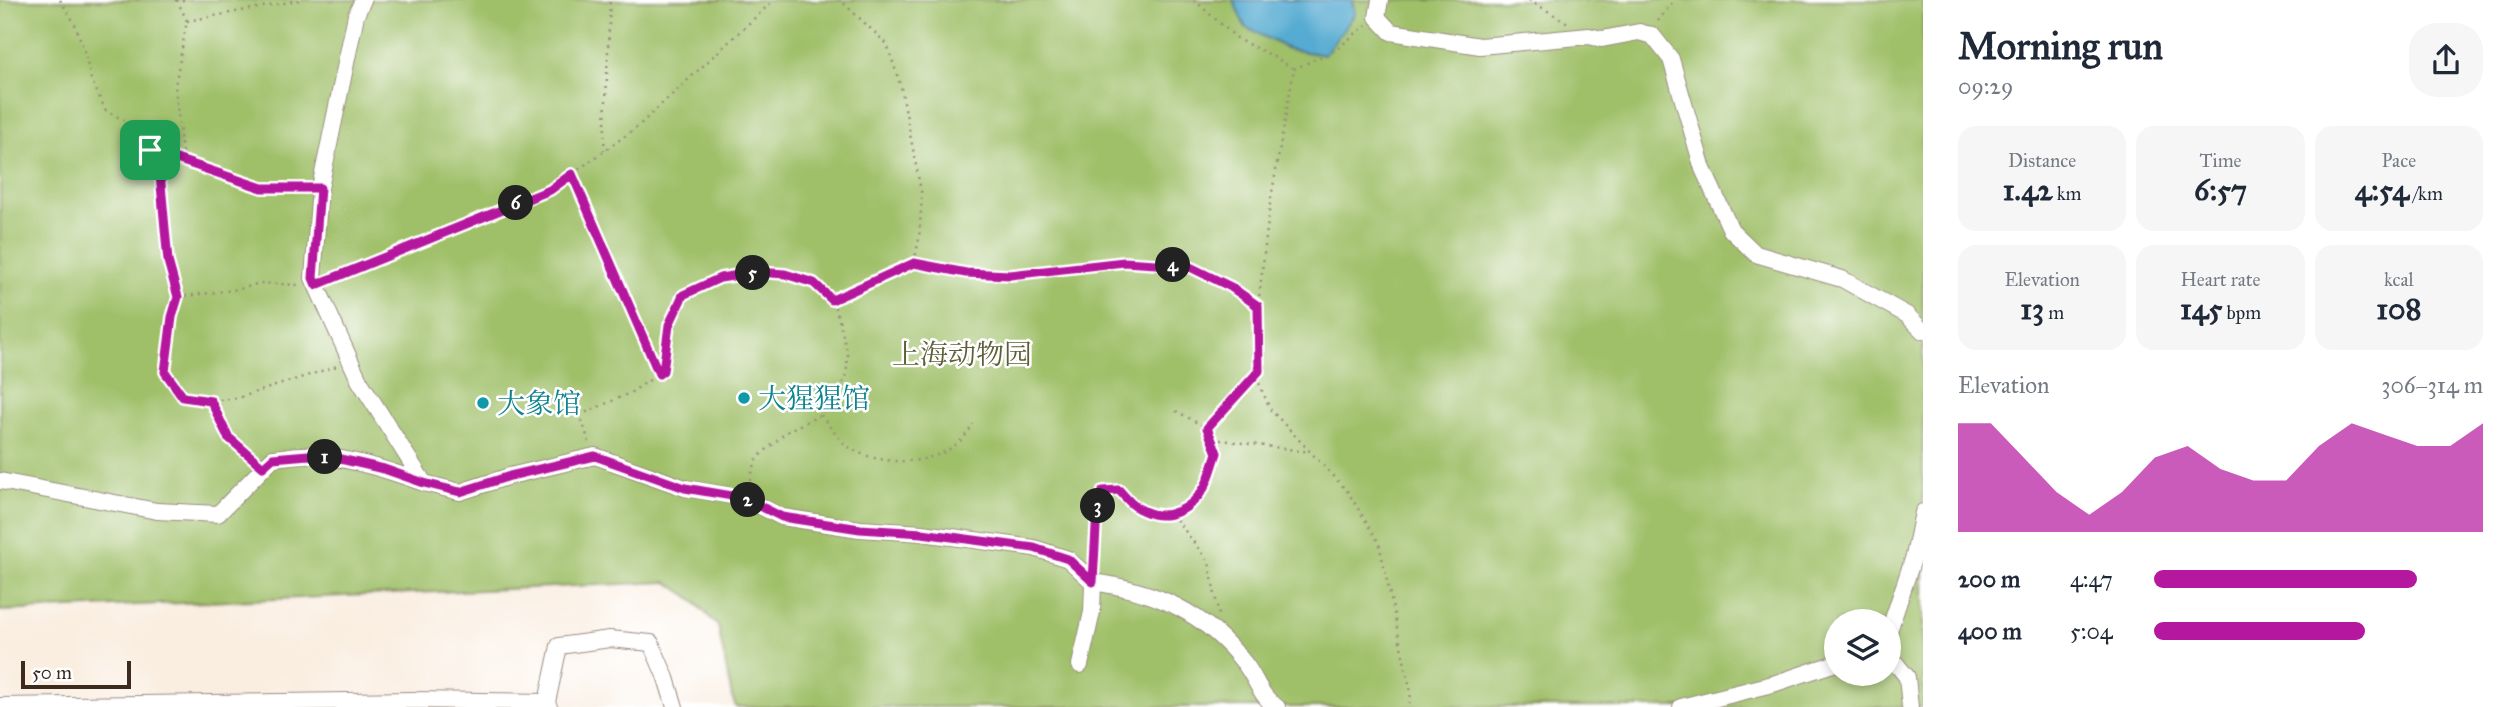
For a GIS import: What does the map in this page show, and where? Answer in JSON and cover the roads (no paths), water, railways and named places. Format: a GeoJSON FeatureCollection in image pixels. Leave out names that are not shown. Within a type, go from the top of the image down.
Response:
{"type":"FeatureCollection","features":[{"type":"Feature","properties":{"kind":"street"},"geometry":{"type":"LineString","coordinates":[[363,0],[356,15],[320,188],[313,278],[359,380],[424,483]]}},
{"type":"Feature","properties":{"kind":"street"},"geometry":{"type":"LineString","coordinates":[[1380,0],[1377,17],[1391,32],[1480,46],[1589,36],[1602,39],[1639,32],[1652,35],[1671,59],[1703,169],[1731,230],[1756,254],[1842,279],[1907,314],[1923,331]]}},
{"type":"Feature","properties":{"kind":"street"},"geometry":{"type":"LineString","coordinates":[[0,481],[157,511],[218,514],[273,458],[308,455],[384,469],[460,492],[510,476],[595,456],[685,488],[744,498],[782,517],[860,529],[922,533],[1034,548],[1068,559],[1093,582],[1125,587],[1166,599],[1191,612],[1220,636],[1246,666],[1258,687],[1277,707]]}},
{"type":"Feature","properties":{"kind":"street"},"geometry":{"type":"LineString","coordinates":[[1896,609],[1914,556],[1923,512]]}},
{"type":"Feature","properties":{"kind":"street"},"geometry":{"type":"LineString","coordinates":[[1080,665],[1092,612],[1093,582]]}},
{"type":"Feature","properties":{"kind":"street"},"geometry":{"type":"LineString","coordinates":[[0,706],[548,705],[559,646],[610,639],[651,643],[667,678],[675,707]]}},
{"type":"Feature","properties":{"kind":"street"},"geometry":{"type":"LineString","coordinates":[[1681,707],[1773,684],[1824,667]]}},
{"type":"Feature","properties":{"kind":"street"},"geometry":{"type":"LineString","coordinates":[[1901,670],[1907,677],[1910,707]]}},
{"type":"Feature","properties":{"kind":"water"},"geometry":{"type":"Polygon","coordinates":[[[1233,0],[1352,0],[1355,14],[1324,55],[1288,49],[1245,27],[1233,0]]]}},
{"type":"Feature","properties":{"kind":"place","name":"大猩猩馆"},"geometry":{"type":"Point","coordinates":[744,398]}},
{"type":"Feature","properties":{"kind":"place","name":"大象馆"},"geometry":{"type":"Point","coordinates":[483,403]}},
{"type":"Feature","properties":{"kind":"park label","name":"上海动物园"},"geometry":{"type":"Point","coordinates":[962,354]}}]}
